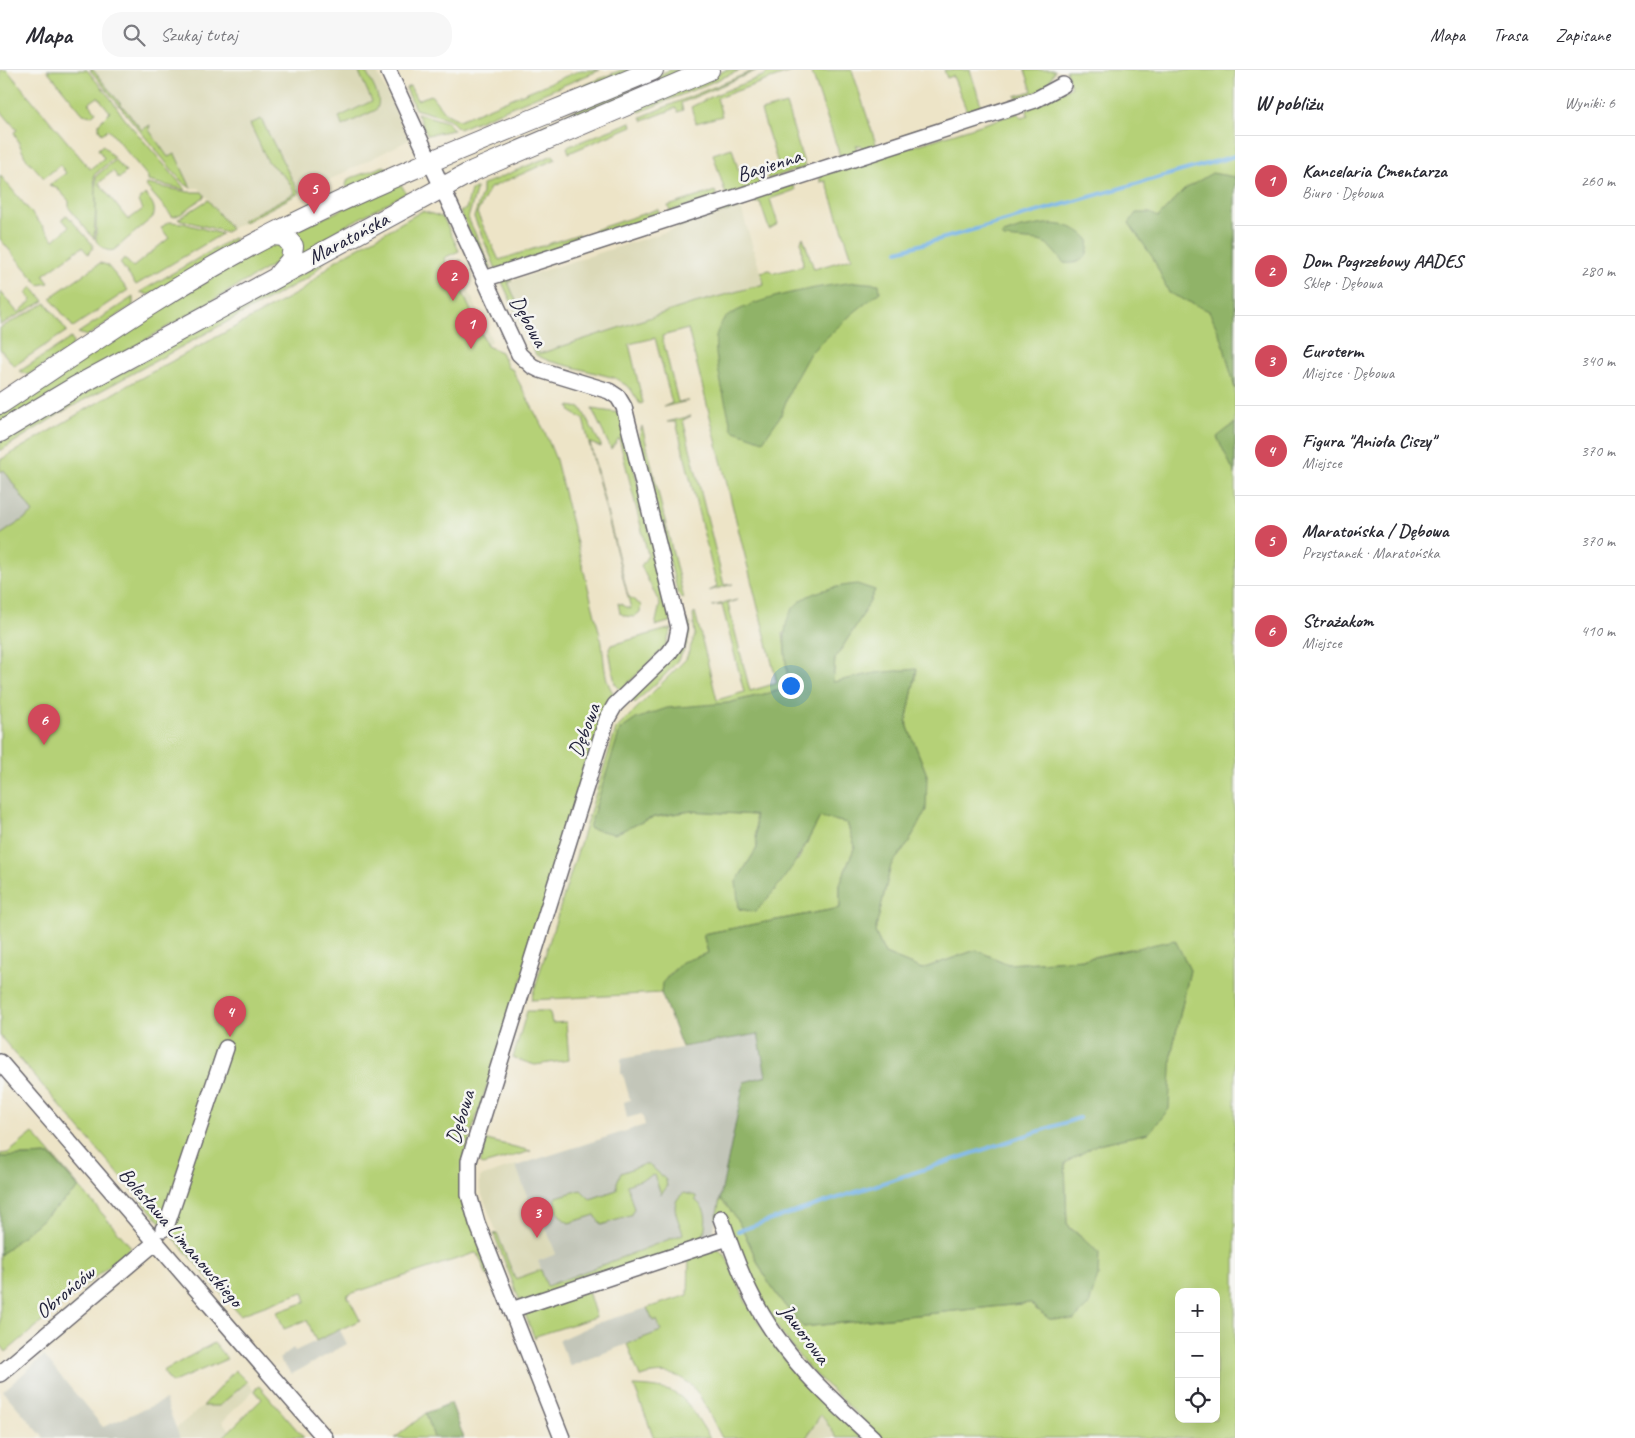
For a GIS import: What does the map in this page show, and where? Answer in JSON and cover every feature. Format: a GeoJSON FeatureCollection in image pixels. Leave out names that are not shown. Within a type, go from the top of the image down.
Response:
{"type":"FeatureCollection","features":[{"type":"Feature","properties":{"kind":"main road","name":"Maratońska"},"geometry":{"type":"LineString","coordinates":[[0,404],[187,282],[272,235],[430,163],[653,70]]}},
{"type":"Feature","properties":{"kind":"main road","name":"Maratońska"},"geometry":{"type":"LineString","coordinates":[[0,432],[75,387],[442,188],[528,146],[709,70]]}},
{"type":"Feature","properties":{"kind":"main road"},"geometry":{"type":"LineString","coordinates":[[272,235],[288,238],[294,250],[287,267],[272,280]]}},
{"type":"Feature","properties":{"kind":"street","name":"Dębowa"},"geometry":{"type":"LineString","coordinates":[[388,70],[515,347],[523,358],[540,370],[608,391],[621,402],[628,417],[679,628],[676,643],[669,653],[619,701],[607,719],[470,1156],[468,1184],[472,1209],[562,1438]]}},
{"type":"Feature","properties":{"kind":"street","name":"Bagienna"},"geometry":{"type":"LineString","coordinates":[[484,279],[1035,100],[1064,85]]}},
{"type":"Feature","properties":{"kind":"street"},"geometry":{"type":"LineString","coordinates":[[160,1235],[167,1224],[226,1048]]}},
{"type":"Feature","properties":{"kind":"street","name":"Bolesława Limanowskiego"},"geometry":{"type":"LineString","coordinates":[[1,1062],[160,1235],[325,1438]]}},
{"type":"Feature","properties":{"kind":"street","name":"Jaworowa"},"geometry":{"type":"LineString","coordinates":[[721,1218],[752,1297],[787,1350],[832,1400],[873,1438]]}},
{"type":"Feature","properties":{"kind":"street","name":"Obrońców"},"geometry":{"type":"LineString","coordinates":[[0,1374],[160,1235]]}},
{"type":"Feature","properties":{"kind":"street"},"geometry":{"type":"LineString","coordinates":[[511,1310],[728,1238]]}},
{"type":"Feature","properties":{"kind":"shaded area"},"geometry":{"type":"Polygon","coordinates":[[[93,70],[376,70],[409,140],[231,229],[199,188],[191,188],[175,154],[168,157],[149,130],[150,125],[142,130],[93,70]]]}},
{"type":"Feature","properties":{"kind":"shaded area"},"geometry":{"type":"Polygon","coordinates":[[[741,208],[764,284],[688,305],[539,354],[508,282],[741,208]]]}},
{"type":"Feature","properties":{"kind":"shaded area"},"geometry":{"type":"Polygon","coordinates":[[[465,283],[492,340],[487,346],[460,287],[465,283]]]}},
{"type":"Feature","properties":{"kind":"shaded area"},"geometry":{"type":"Polygon","coordinates":[[[4,469],[33,513],[0,535],[0,472],[4,469]]]}},
{"type":"Feature","properties":{"kind":"shaded area"},"geometry":{"type":"Polygon","coordinates":[[[758,1034],[766,1076],[744,1082],[712,1239],[702,1242],[683,1234],[547,1286],[538,1261],[556,1254],[540,1213],[534,1215],[516,1166],[645,1125],[642,1114],[627,1118],[624,1102],[630,1100],[623,1074],[621,1074],[621,1059],[758,1034]]]}},
{"type":"Feature","properties":{"kind":"shaded area"},"geometry":{"type":"Polygon","coordinates":[[[516,1165],[534,1215],[540,1213],[556,1254],[538,1261],[541,1270],[515,1279],[480,1190],[480,1177],[516,1165]]]}},
{"type":"Feature","properties":{"kind":"shaded area"},"geometry":{"type":"Polygon","coordinates":[[[647,1308],[653,1321],[656,1320],[661,1331],[570,1366],[559,1340],[597,1323],[647,1308]]]}},
{"type":"Feature","properties":{"kind":"shaded area"},"geometry":{"type":"Polygon","coordinates":[[[340,1330],[347,1344],[292,1374],[279,1359],[293,1348],[295,1351],[340,1330]]]}},
{"type":"Feature","properties":{"kind":"shaded area"},"geometry":{"type":"Polygon","coordinates":[[[44,1356],[103,1427],[165,1400],[180,1438],[44,1438],[3,1391],[44,1356]]]}},
{"type":"Feature","properties":{"kind":"shaded area"},"geometry":{"type":"Polygon","coordinates":[[[247,1382],[254,1390],[222,1422],[230,1430],[222,1438],[180,1438],[176,1428],[203,1406],[219,1406],[247,1382]]]}},
{"type":"Feature","properties":{"kind":"shaded area"},"geometry":{"type":"Polygon","coordinates":[[[821,1413],[837,1438],[806,1438],[821,1413]]]}},
{"type":"Feature","properties":{"kind":"green space"},"geometry":{"type":"Polygon","coordinates":[[[0,70],[7,70],[90,169],[104,158],[98,149],[103,145],[114,158],[94,175],[96,204],[94,239],[69,208],[69,201],[58,189],[49,185],[66,173],[60,165],[44,178],[25,157],[14,132],[17,130],[0,110],[0,70]]]}},
{"type":"Feature","properties":{"kind":"green space"},"geometry":{"type":"Polygon","coordinates":[[[47,70],[87,70],[124,118],[186,190],[148,181],[148,177],[108,129],[102,134],[99,129],[99,123],[110,112],[98,97],[89,103],[96,112],[91,116],[83,114],[47,70]]]}},
{"type":"Feature","properties":{"kind":"green space"},"geometry":{"type":"Polygon","coordinates":[[[90,70],[93,70],[142,130],[150,125],[149,130],[168,157],[175,154],[191,188],[182,182],[90,70]]]}},
{"type":"Feature","properties":{"kind":"green space"},"geometry":{"type":"Polygon","coordinates":[[[358,70],[365,70],[377,95],[378,106],[376,110],[342,126],[339,117],[372,101],[358,70]]]}},
{"type":"Feature","properties":{"kind":"green space"},"geometry":{"type":"Polygon","coordinates":[[[581,70],[600,70],[459,129],[449,119],[415,109],[406,88],[410,86],[417,100],[431,95],[445,113],[459,120],[581,70]]]}},
{"type":"Feature","properties":{"kind":"green space"},"geometry":{"type":"Polygon","coordinates":[[[621,70],[636,70],[462,139],[464,136],[621,70]]]}},
{"type":"Feature","properties":{"kind":"green space"},"geometry":{"type":"Polygon","coordinates":[[[670,70],[692,70],[473,164],[471,159],[535,131],[575,110],[670,70]]]}},
{"type":"Feature","properties":{"kind":"green space"},"geometry":{"type":"Polygon","coordinates":[[[726,70],[741,70],[640,112],[636,110],[639,107],[726,70]]]}},
{"type":"Feature","properties":{"kind":"green space"},"geometry":{"type":"Polygon","coordinates":[[[758,70],[681,103],[683,110],[678,112],[676,108],[643,121],[641,117],[758,70]]]}},
{"type":"Feature","properties":{"kind":"green space"},"geometry":{"type":"Polygon","coordinates":[[[769,70],[796,70],[717,98],[722,116],[696,123],[691,107],[765,75],[769,70]]]}},
{"type":"Feature","properties":{"kind":"green space"},"geometry":{"type":"Polygon","coordinates":[[[811,70],[852,70],[877,147],[863,151],[861,145],[856,146],[857,151],[840,156],[811,70]]]}},
{"type":"Feature","properties":{"kind":"green space"},"geometry":{"type":"Polygon","coordinates":[[[944,70],[970,70],[983,111],[968,114],[953,76],[947,78],[944,70]]]}},
{"type":"Feature","properties":{"kind":"green space"},"geometry":{"type":"Polygon","coordinates":[[[1025,70],[1055,70],[1046,89],[1017,98],[1015,96],[1032,91],[1025,70]]]}},
{"type":"Feature","properties":{"kind":"green space"},"geometry":{"type":"Polygon","coordinates":[[[1066,70],[1235,70],[1235,1438],[881,1438],[804,1363],[770,1317],[716,1218],[720,1199],[740,1224],[771,1286],[803,1327],[1030,1303],[1038,1311],[1084,1239],[1067,1225],[1065,1163],[1097,1144],[1148,1133],[1172,1051],[1190,970],[1133,948],[1084,959],[1008,964],[976,950],[922,969],[885,954],[875,932],[891,865],[908,844],[927,775],[906,722],[917,669],[833,682],[835,659],[862,616],[875,590],[783,633],[789,688],[728,703],[648,714],[620,730],[614,834],[651,818],[691,811],[755,815],[757,848],[736,882],[798,860],[820,817],[847,823],[855,846],[840,884],[840,908],[703,934],[708,953],[685,962],[672,972],[663,985],[661,993],[531,1000],[616,729],[686,659],[695,635],[693,615],[695,612],[717,700],[744,692],[722,605],[712,606],[737,600],[728,604],[750,691],[777,683],[688,329],[662,336],[678,402],[688,401],[663,407],[672,403],[655,338],[629,344],[643,403],[640,404],[630,388],[615,378],[549,361],[536,355],[501,280],[509,278],[512,281],[508,282],[539,354],[688,305],[764,284],[761,272],[769,270],[774,273],[803,266],[801,242],[803,237],[814,269],[852,258],[826,181],[820,182],[820,176],[1018,113],[1021,118],[1028,116],[1027,110],[1071,87],[1066,70]]]}},
{"type":"Feature","properties":{"kind":"green space"},"geometry":{"type":"Polygon","coordinates":[[[786,104],[805,167],[768,179],[766,175],[780,170],[761,111],[786,104]]]}},
{"type":"Feature","properties":{"kind":"green space"},"geometry":{"type":"Polygon","coordinates":[[[417,113],[447,122],[454,130],[427,135],[417,113]]]}},
{"type":"Feature","properties":{"kind":"green space"},"geometry":{"type":"Polygon","coordinates":[[[261,119],[299,193],[243,223],[243,220],[295,193],[288,180],[268,162],[250,124],[261,119]]]}},
{"type":"Feature","properties":{"kind":"green space"},"geometry":{"type":"Polygon","coordinates":[[[631,122],[632,126],[569,153],[567,147],[631,122]]]}},
{"type":"Feature","properties":{"kind":"green space"},"geometry":{"type":"Polygon","coordinates":[[[732,148],[742,183],[757,178],[759,185],[726,195],[713,154],[732,148]]]}},
{"type":"Feature","properties":{"kind":"green space"},"geometry":{"type":"Polygon","coordinates":[[[553,155],[556,159],[490,188],[477,213],[499,260],[579,234],[580,241],[496,269],[474,217],[482,193],[482,185],[553,155]]]}},
{"type":"Feature","properties":{"kind":"green space"},"geometry":{"type":"Polygon","coordinates":[[[115,160],[126,172],[119,179],[113,171],[99,183],[128,220],[143,209],[138,202],[145,194],[153,204],[154,213],[153,217],[114,250],[109,251],[96,241],[96,176],[115,160]]]}},
{"type":"Feature","properties":{"kind":"green space"},"geometry":{"type":"Polygon","coordinates":[[[384,166],[393,172],[347,188],[348,179],[384,166]]]}},
{"type":"Feature","properties":{"kind":"green space"},"geometry":{"type":"Polygon","coordinates":[[[1212,173],[1235,177],[1235,389],[1222,340],[1209,311],[1169,293],[1153,258],[1129,223],[1136,213],[1150,213],[1158,217],[1185,189],[1212,173]]]}},
{"type":"Feature","properties":{"kind":"green space"},"geometry":{"type":"Polygon","coordinates":[[[0,175],[54,240],[69,227],[62,219],[67,215],[93,245],[93,249],[88,254],[82,247],[43,275],[49,283],[39,285],[0,239],[0,175]]]}},
{"type":"Feature","properties":{"kind":"green space"},"geometry":{"type":"Polygon","coordinates":[[[400,183],[406,193],[336,231],[303,255],[293,232],[400,183]]]}},
{"type":"Feature","properties":{"kind":"green space"},"geometry":{"type":"Polygon","coordinates":[[[147,184],[188,192],[202,192],[205,196],[181,214],[173,217],[146,186],[147,184]]]}},
{"type":"Feature","properties":{"kind":"green space"},"geometry":{"type":"Polygon","coordinates":[[[793,185],[795,190],[770,199],[778,224],[769,229],[760,202],[755,203],[753,197],[793,185]]]}},
{"type":"Feature","properties":{"kind":"green space"},"geometry":{"type":"Polygon","coordinates":[[[477,188],[468,218],[492,269],[487,267],[460,212],[466,209],[471,190],[477,188]]]}},
{"type":"Feature","properties":{"kind":"green space"},"geometry":{"type":"Polygon","coordinates":[[[715,191],[717,198],[670,211],[668,206],[715,191]]]}},
{"type":"Feature","properties":{"kind":"green space"},"geometry":{"type":"Polygon","coordinates":[[[208,200],[231,229],[226,232],[178,219],[208,200]]]}},
{"type":"Feature","properties":{"kind":"green space"},"geometry":{"type":"Polygon","coordinates":[[[746,200],[748,205],[678,227],[677,222],[746,200]]]}},
{"type":"Feature","properties":{"kind":"green space"},"geometry":{"type":"Polygon","coordinates":[[[658,209],[660,217],[597,236],[594,230],[658,209]]]}},
{"type":"Feature","properties":{"kind":"green space"},"geometry":{"type":"Polygon","coordinates":[[[422,211],[442,217],[445,221],[459,251],[444,258],[448,267],[461,260],[460,272],[452,274],[454,285],[460,287],[487,346],[501,352],[508,368],[512,369],[544,430],[556,460],[599,637],[601,638],[608,684],[616,696],[464,1155],[490,1274],[487,1276],[478,1254],[475,1253],[347,1295],[360,1320],[316,1341],[307,1320],[284,1329],[277,1312],[306,1302],[303,1292],[240,1315],[0,1036],[0,535],[33,513],[4,470],[0,472],[0,460],[119,390],[301,291],[335,261],[422,211]]]}},
{"type":"Feature","properties":{"kind":"green space"},"geometry":{"type":"Polygon","coordinates":[[[168,222],[183,223],[222,234],[136,285],[120,263],[124,258],[133,267],[169,238],[161,228],[168,222]]]}},
{"type":"Feature","properties":{"kind":"green space"},"geometry":{"type":"Polygon","coordinates":[[[1045,224],[1068,227],[1079,231],[1088,239],[1086,255],[1075,263],[1064,263],[1047,244],[1039,241],[1004,238],[1001,235],[1021,228],[1045,224]]]}},
{"type":"Feature","properties":{"kind":"green space"},"geometry":{"type":"Polygon","coordinates":[[[235,237],[233,245],[149,295],[140,292],[235,237]]]}},
{"type":"Feature","properties":{"kind":"green space"},"geometry":{"type":"Polygon","coordinates":[[[272,242],[284,246],[280,261],[0,425],[0,412],[89,352],[272,242]]]}},
{"type":"Feature","properties":{"kind":"green space"},"geometry":{"type":"Polygon","coordinates":[[[325,261],[311,276],[64,411],[0,451],[0,440],[325,261]]]}},
{"type":"Feature","properties":{"kind":"green space"},"geometry":{"type":"Polygon","coordinates":[[[100,263],[107,265],[128,290],[73,327],[51,299],[55,294],[100,263]]]}},
{"type":"Feature","properties":{"kind":"green space"},"geometry":{"type":"Polygon","coordinates":[[[856,282],[879,284],[880,292],[852,314],[810,353],[792,385],[781,415],[763,441],[732,430],[718,370],[716,346],[717,334],[724,319],[736,311],[769,299],[825,286],[856,282]]]}},
{"type":"Feature","properties":{"kind":"green space"},"geometry":{"type":"Polygon","coordinates":[[[32,287],[44,301],[0,325],[0,291],[18,313],[32,300],[26,293],[32,287]]]}},
{"type":"Feature","properties":{"kind":"green space"},"geometry":{"type":"Polygon","coordinates":[[[133,297],[133,305],[87,336],[78,333],[133,297]]]}},
{"type":"Feature","properties":{"kind":"green space"},"geometry":{"type":"Polygon","coordinates":[[[46,303],[67,331],[14,366],[0,349],[0,328],[46,303]]]}},
{"type":"Feature","properties":{"kind":"green space"},"geometry":{"type":"Polygon","coordinates":[[[71,338],[73,343],[71,348],[28,375],[20,371],[71,338]]]}},
{"type":"Feature","properties":{"kind":"green space"},"geometry":{"type":"Polygon","coordinates":[[[569,406],[581,408],[601,445],[601,447],[590,443],[628,596],[641,605],[640,612],[634,617],[625,616],[620,613],[618,603],[631,609],[583,419],[571,412],[569,406]]]}},
{"type":"Feature","properties":{"kind":"green space"},"geometry":{"type":"Polygon","coordinates":[[[592,409],[620,413],[672,621],[655,626],[660,604],[641,566],[648,555],[619,438],[611,449],[592,409]]]}},
{"type":"Feature","properties":{"kind":"green space"},"geometry":{"type":"Polygon","coordinates":[[[691,416],[683,420],[724,585],[733,584],[709,591],[717,587],[676,422],[667,422],[691,416]]]}},
{"type":"Feature","properties":{"kind":"green space"},"geometry":{"type":"Polygon","coordinates":[[[1235,423],[1235,474],[1217,437],[1235,423]]]}},
{"type":"Feature","properties":{"kind":"green space"},"geometry":{"type":"Polygon","coordinates":[[[642,426],[684,599],[678,594],[639,437],[642,426]]]}},
{"type":"Feature","properties":{"kind":"green space"},"geometry":{"type":"Polygon","coordinates":[[[857,584],[875,590],[862,616],[835,659],[833,682],[875,673],[917,669],[906,722],[927,775],[926,810],[908,844],[891,865],[875,932],[885,954],[922,969],[976,950],[1008,964],[1084,959],[1175,940],[1190,970],[1172,1051],[1169,1109],[1149,1133],[1098,1144],[1065,1163],[1067,1225],[1099,1253],[1098,1276],[1089,1305],[1074,1320],[1049,1319],[1030,1303],[803,1327],[771,1286],[740,1224],[720,1199],[744,1082],[766,1076],[758,1034],[682,1047],[661,993],[662,983],[682,962],[708,953],[703,934],[840,908],[840,884],[855,846],[847,823],[820,817],[792,867],[755,912],[739,909],[736,882],[757,848],[755,815],[691,811],[654,817],[614,834],[589,828],[620,730],[636,719],[667,708],[728,703],[789,688],[785,644],[786,627],[790,614],[798,603],[812,594],[831,588],[857,584]]]}},
{"type":"Feature","properties":{"kind":"green space"},"geometry":{"type":"Polygon","coordinates":[[[690,623],[689,636],[679,658],[672,668],[635,703],[631,699],[685,625],[690,623]]]}},
{"type":"Feature","properties":{"kind":"green space"},"geometry":{"type":"Polygon","coordinates":[[[672,628],[665,647],[621,690],[615,684],[609,649],[611,645],[672,628]]]}},
{"type":"Feature","properties":{"kind":"green space"},"geometry":{"type":"Polygon","coordinates":[[[527,1011],[547,1011],[550,1013],[552,1023],[566,1022],[569,1060],[535,1065],[513,1058],[527,1011]]]}},
{"type":"Feature","properties":{"kind":"green space"},"geometry":{"type":"Polygon","coordinates":[[[33,1133],[131,1247],[6,1352],[0,1344],[0,1255],[79,1188],[50,1155],[0,1157],[0,1154],[8,1153],[33,1133]]]}},
{"type":"Feature","properties":{"kind":"green space"},"geometry":{"type":"Polygon","coordinates":[[[487,1140],[531,1151],[483,1165],[480,1164],[487,1140]]]}},
{"type":"Feature","properties":{"kind":"green space"},"geometry":{"type":"Polygon","coordinates":[[[50,1155],[79,1188],[0,1255],[0,1157],[50,1155]]]}},
{"type":"Feature","properties":{"kind":"green space"},"geometry":{"type":"Polygon","coordinates":[[[642,1165],[650,1165],[666,1180],[667,1187],[661,1194],[654,1175],[627,1185],[634,1209],[630,1216],[601,1225],[595,1215],[569,1223],[558,1212],[556,1197],[581,1190],[590,1199],[617,1190],[617,1182],[621,1173],[642,1165]]]}},
{"type":"Feature","properties":{"kind":"green space"},"geometry":{"type":"Polygon","coordinates":[[[684,1193],[696,1196],[696,1201],[704,1210],[706,1220],[702,1242],[521,1304],[494,1234],[497,1233],[515,1279],[541,1270],[547,1286],[683,1234],[675,1207],[679,1197],[684,1193]]]}},
{"type":"Feature","properties":{"kind":"green space"},"geometry":{"type":"Polygon","coordinates":[[[716,1248],[726,1256],[746,1302],[776,1349],[811,1390],[862,1438],[837,1438],[821,1414],[806,1438],[722,1438],[701,1398],[693,1387],[683,1379],[672,1374],[658,1373],[640,1377],[627,1344],[661,1331],[657,1320],[653,1321],[647,1308],[688,1295],[689,1256],[716,1248]]]}},
{"type":"Feature","properties":{"kind":"green space"},"geometry":{"type":"Polygon","coordinates":[[[588,1291],[596,1317],[536,1336],[535,1339],[524,1312],[588,1291]]]}},
{"type":"Feature","properties":{"kind":"green space"},"geometry":{"type":"Polygon","coordinates":[[[214,1343],[227,1359],[171,1383],[163,1371],[214,1343]]]}},
{"type":"Feature","properties":{"kind":"green space"},"geometry":{"type":"Polygon","coordinates":[[[235,1370],[247,1382],[219,1406],[203,1406],[235,1370]]]}},
{"type":"Feature","properties":{"kind":"green space"},"geometry":{"type":"Polygon","coordinates":[[[259,1386],[304,1438],[222,1438],[262,1399],[254,1390],[259,1386]]]}},
{"type":"Feature","properties":{"kind":"green space"},"geometry":{"type":"Polygon","coordinates":[[[634,1386],[664,1389],[674,1393],[688,1404],[710,1438],[654,1438],[634,1386]]]}},
{"type":"Feature","properties":{"kind":"green space"},"geometry":{"type":"Polygon","coordinates":[[[451,1403],[464,1438],[434,1438],[426,1413],[451,1403]]]}},
{"type":"Feature","properties":{"kind":"green space"},"geometry":{"type":"Polygon","coordinates":[[[426,1413],[434,1438],[395,1438],[426,1413]]]}},
{"type":"Feature","properties":{"kind":"waterway"},"geometry":{"type":"LineString","coordinates":[[898,251],[1235,156]]}},
{"type":"Feature","properties":{"kind":"waterway"},"geometry":{"type":"LineString","coordinates":[[738,1231],[1079,1118]]}},
{"type":"Feature","properties":{"kind":"place","name":"Maratońska / Dębowa"},"geometry":{"type":"Point","coordinates":[314,214]}},
{"type":"Feature","properties":{"kind":"place","name":"Dom Pogrzebowy AADES"},"geometry":{"type":"Point","coordinates":[453,301]}},
{"type":"Feature","properties":{"kind":"place","name":"Kancelaria Cmentarza"},"geometry":{"type":"Point","coordinates":[471,349]}},
{"type":"Feature","properties":{"kind":"place","name":"Strażakom"},"geometry":{"type":"Point","coordinates":[44,745]}},
{"type":"Feature","properties":{"kind":"place","name":"Figura \"Anioła Ciszy\""},"geometry":{"type":"Point","coordinates":[230,1037]}},
{"type":"Feature","properties":{"kind":"place","name":"Euroterm"},"geometry":{"type":"Point","coordinates":[537,1238]}}]}
